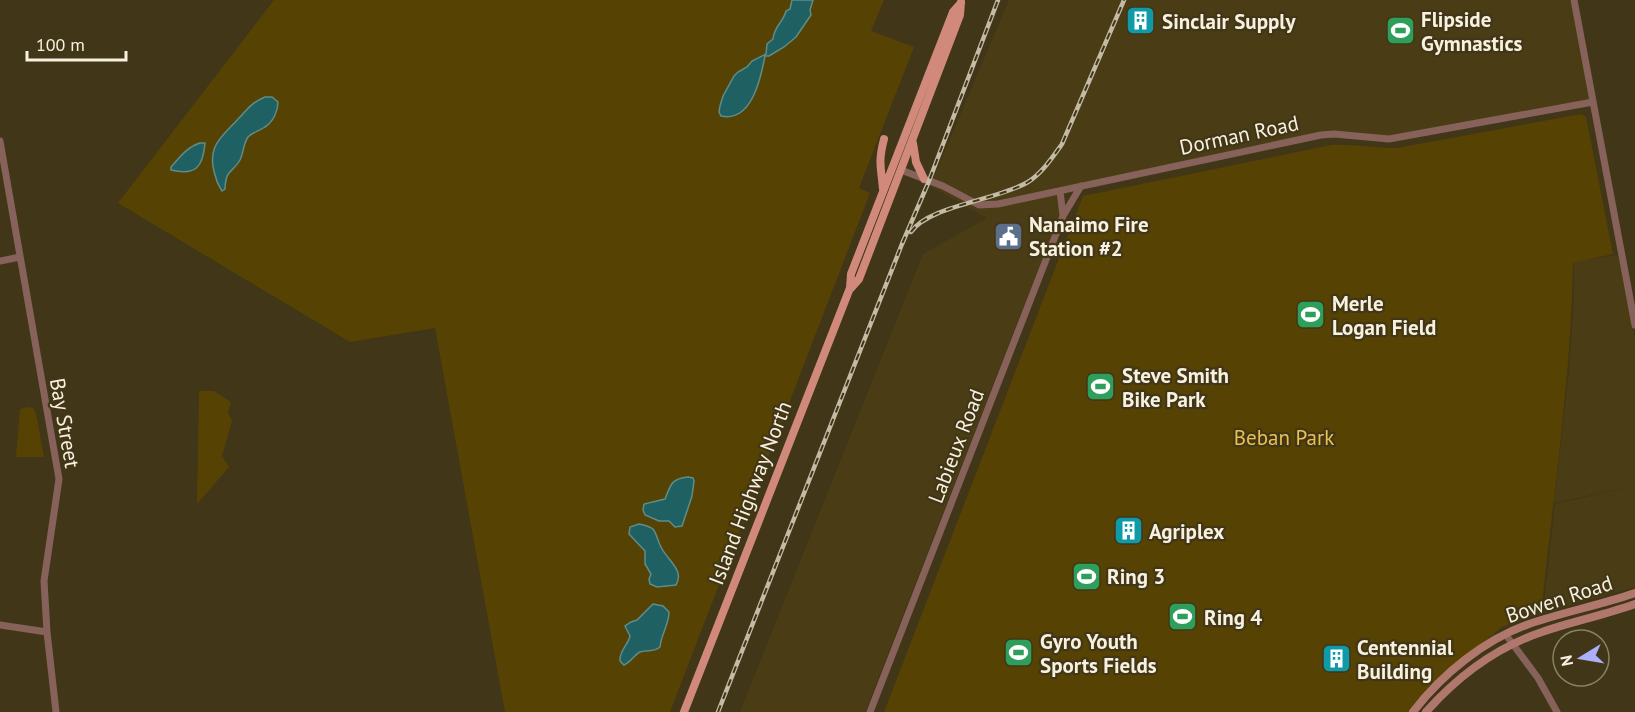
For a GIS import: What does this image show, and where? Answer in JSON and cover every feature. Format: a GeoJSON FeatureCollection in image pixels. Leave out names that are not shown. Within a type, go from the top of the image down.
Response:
{"type":"FeatureCollection","features":[{"type":"Feature","properties":{"kind":"main road","name":"Island Highway North"},"geometry":{"type":"LineString","coordinates":[[850,288],[859,279],[960,15],[961,2]]}},
{"type":"Feature","properties":{"kind":"main road","name":"Island Highway North"},"geometry":{"type":"LineString","coordinates":[[684,712],[850,288],[851,274],[953,12],[961,2]]}},
{"type":"Feature","properties":{"kind":"main road"},"geometry":{"type":"LineString","coordinates":[[914,136],[914,155],[924,179]]}},
{"type":"Feature","properties":{"kind":"main road"},"geometry":{"type":"LineString","coordinates":[[883,192],[879,155],[884,139]]}},
{"type":"Feature","properties":{"kind":"main road","name":"Bowen Road"},"geometry":{"type":"LineString","coordinates":[[1413,712],[1448,674],[1481,649],[1506,635],[1530,624],[1635,593]]}},
{"type":"Feature","properties":{"kind":"main road","name":"Bowen Road"},"geometry":{"type":"LineString","coordinates":[[1426,712],[1465,674],[1513,644],[1542,632],[1635,604]]}},
{"type":"Feature","properties":{"kind":"street"},"geometry":{"type":"LineString","coordinates":[[1574,0],[1635,326]]}},
{"type":"Feature","properties":{"kind":"street","name":"Dorman Road"},"geometry":{"type":"LineString","coordinates":[[901,170],[943,186],[979,205],[998,204],[1321,135],[1389,139],[1593,102]]}},
{"type":"Feature","properties":{"kind":"street","name":"Bay Street"},"geometry":{"type":"LineString","coordinates":[[0,141],[59,479],[44,581],[56,712]]}},
{"type":"Feature","properties":{"kind":"street"},"geometry":{"type":"LineString","coordinates":[[1063,216],[1081,186]]}},
{"type":"Feature","properties":{"kind":"street","name":"Labieux Road"},"geometry":{"type":"LineString","coordinates":[[870,712],[1063,216],[1060,191]]}},
{"type":"Feature","properties":{"kind":"street"},"geometry":{"type":"LineString","coordinates":[[0,261],[20,258]]}},
{"type":"Feature","properties":{"kind":"street"},"geometry":{"type":"LineString","coordinates":[[0,625],[47,633]]}},
{"type":"Feature","properties":{"kind":"street"},"geometry":{"type":"LineString","coordinates":[[1506,635],[1538,678],[1557,712]]}},
{"type":"Feature","properties":{"kind":"shaded area"},"geometry":{"type":"Polygon","coordinates":[[[1009,0],[1570,0],[1589,100],[1387,136],[1337,131],[1321,132],[1056,188],[1059,216],[865,712],[740,712],[923,254],[987,218],[930,186],[1009,0]]]}},
{"type":"Feature","properties":{"kind":"shaded area"},"geometry":{"type":"Polygon","coordinates":[[[1618,255],[1635,339],[1635,587],[1543,613],[1555,504],[1633,486],[1554,503],[1569,371],[1574,302],[1574,262],[1618,255]]]}},
{"type":"Feature","properties":{"kind":"green space"},"geometry":{"type":"Polygon","coordinates":[[[274,0],[884,0],[871,31],[914,47],[859,188],[870,193],[670,712],[505,712],[435,328],[350,342],[118,203],[274,0]]]}},
{"type":"Feature","properties":{"kind":"green space","name":"Beban Park"},"geometry":{"type":"Polygon","coordinates":[[[1581,114],[1586,117],[1613,254],[1573,263],[1565,395],[1541,613],[1502,627],[1453,667],[1409,712],[884,712],[1083,196],[1331,145],[1397,148],[1581,114]]]}},
{"type":"Feature","properties":{"kind":"green space"},"geometry":{"type":"Polygon","coordinates":[[[199,391],[214,391],[231,402],[228,412],[232,421],[222,456],[229,467],[197,504],[199,391]]]}},
{"type":"Feature","properties":{"kind":"green space"},"geometry":{"type":"Polygon","coordinates":[[[33,408],[36,413],[44,457],[16,457],[20,409],[33,408]]]}},
{"type":"Feature","properties":{"kind":"water"},"geometry":{"type":"Polygon","coordinates":[[[792,0],[813,0],[811,15],[796,37],[784,47],[765,56],[761,75],[747,106],[740,113],[721,116],[719,112],[723,96],[734,76],[752,61],[766,54],[767,44],[773,39],[786,11],[790,9],[792,0]]]}},
{"type":"Feature","properties":{"kind":"water"},"geometry":{"type":"Polygon","coordinates":[[[265,97],[272,97],[278,102],[275,116],[268,125],[248,137],[240,160],[228,174],[225,189],[222,191],[217,182],[212,158],[217,143],[248,108],[265,97]]]}},
{"type":"Feature","properties":{"kind":"water"},"geometry":{"type":"Polygon","coordinates":[[[200,143],[205,143],[197,168],[187,172],[171,170],[171,167],[184,153],[200,143]]]}},
{"type":"Feature","properties":{"kind":"water"},"geometry":{"type":"Polygon","coordinates":[[[688,477],[693,478],[694,481],[692,496],[682,526],[675,527],[669,521],[659,521],[645,515],[644,504],[665,499],[672,483],[688,477]]]}},
{"type":"Feature","properties":{"kind":"water"},"geometry":{"type":"Polygon","coordinates":[[[639,524],[653,529],[664,552],[677,570],[676,585],[657,587],[650,584],[651,574],[645,564],[645,551],[629,534],[630,527],[639,524]]]}},
{"type":"Feature","properties":{"kind":"water"},"geometry":{"type":"Polygon","coordinates":[[[653,604],[663,606],[669,612],[660,647],[640,652],[624,665],[620,657],[630,636],[625,626],[637,620],[653,604]]]}},
{"type":"Feature","properties":{"kind":"railway"},"geometry":{"type":"LineString","coordinates":[[718,712],[902,244],[929,181],[998,0]]}},
{"type":"Feature","properties":{"kind":"railway"},"geometry":{"type":"LineString","coordinates":[[911,232],[932,216],[1015,188],[1028,182],[1042,170],[1062,144],[1124,0]]}},
{"type":"Feature","properties":{"kind":"place","name":"Sinclair Supply"},"geometry":{"type":"Point","coordinates":[1141,21]}},
{"type":"Feature","properties":{"kind":"place","name":"Flipside Gymnastics"},"geometry":{"type":"Point","coordinates":[1400,31]}},
{"type":"Feature","properties":{"kind":"place","name":"Nanaimo Fire Station #2"},"geometry":{"type":"Point","coordinates":[1008,236]}},
{"type":"Feature","properties":{"kind":"place","name":"Merle Logan Field"},"geometry":{"type":"Point","coordinates":[1311,315]}},
{"type":"Feature","properties":{"kind":"place","name":"Steve Smith Bike Park"},"geometry":{"type":"Point","coordinates":[1101,387]}},
{"type":"Feature","properties":{"kind":"place","name":"Agriplex"},"geometry":{"type":"Point","coordinates":[1128,531]}},
{"type":"Feature","properties":{"kind":"place","name":"Ring 3"},"geometry":{"type":"Point","coordinates":[1086,576]}},
{"type":"Feature","properties":{"kind":"place","name":"Ring 4"},"geometry":{"type":"Point","coordinates":[1183,617]}},
{"type":"Feature","properties":{"kind":"place","name":"Gyro Youth Sports Fields"},"geometry":{"type":"Point","coordinates":[1019,653]}},
{"type":"Feature","properties":{"kind":"place","name":"Centennial Building"},"geometry":{"type":"Point","coordinates":[1336,659]}}]}
